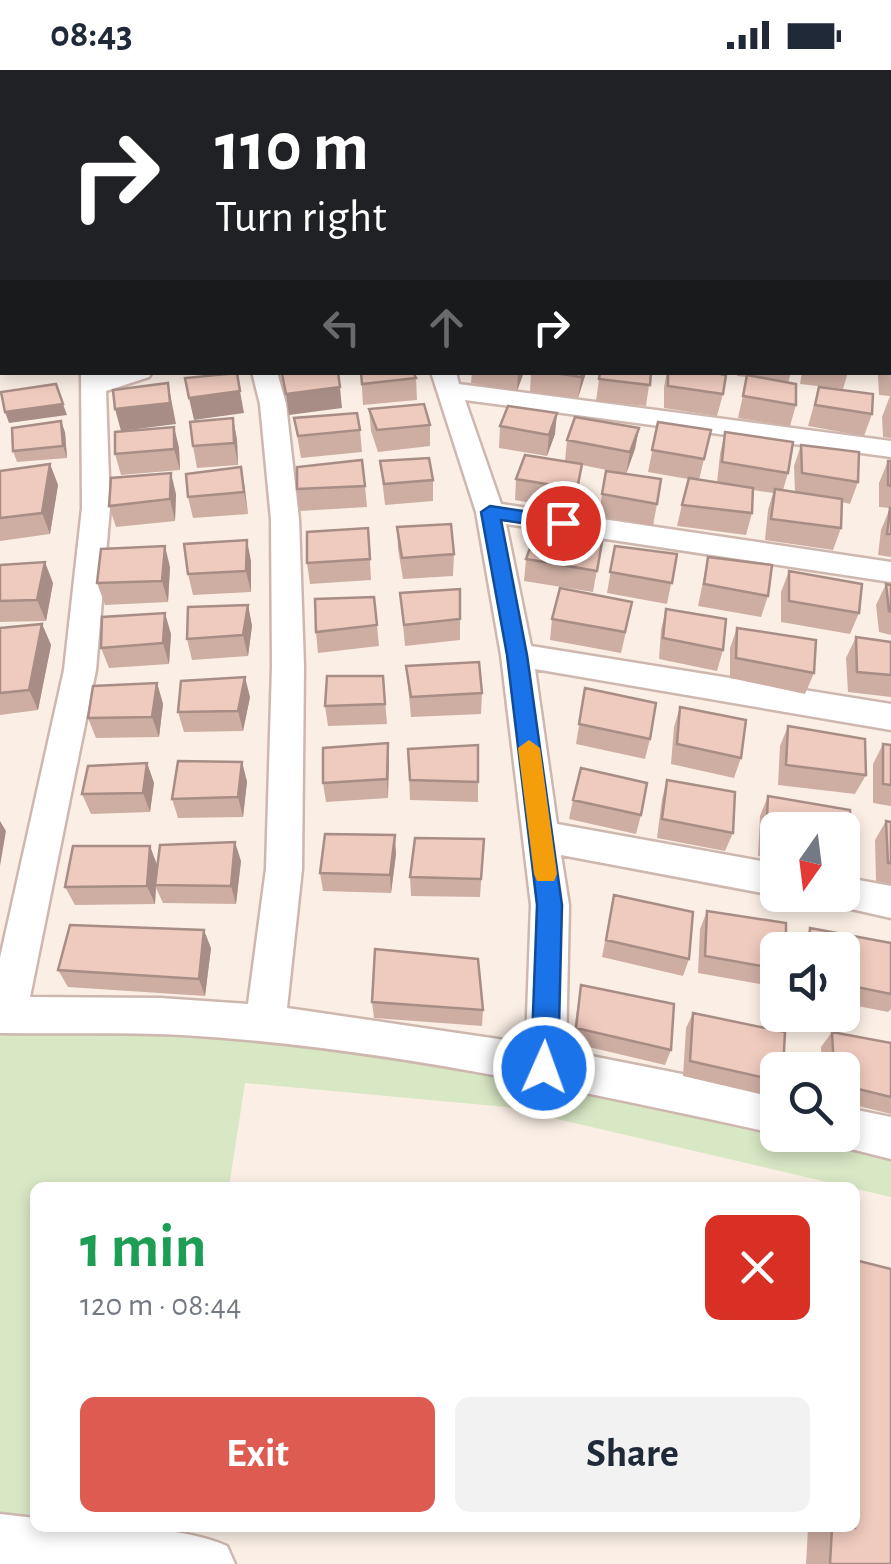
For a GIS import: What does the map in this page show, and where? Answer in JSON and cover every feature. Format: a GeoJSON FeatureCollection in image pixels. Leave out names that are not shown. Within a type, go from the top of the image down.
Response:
{"type":"FeatureCollection","features":[{"type":"Feature","properties":{"kind":"street"},"geometry":{"type":"LineString","coordinates":[[122,375],[93,380],[96,508],[80,670],[4,1015],[182,1017],[354,1034],[760,1110]]}},
{"type":"Feature","properties":{"kind":"street"},"geometry":{"type":"LineString","coordinates":[[265,375],[273,404],[285,520],[288,667],[284,869],[265,1026]]}},
{"type":"Feature","properties":{"kind":"street"},"geometry":{"type":"LineString","coordinates":[[544,1068],[550,905],[517,655],[490,512],[447,381],[891,449]]}},
{"type":"Feature","properties":{"kind":"street"},"geometry":{"type":"LineString","coordinates":[[490,512],[891,572]]}},
{"type":"Feature","properties":{"kind":"street"},"geometry":{"type":"LineString","coordinates":[[517,655],[891,717]]}},
{"type":"Feature","properties":{"kind":"street"},"geometry":{"type":"LineString","coordinates":[[540,836],[760,877]]}},
{"type":"Feature","properties":{"kind":"street"},"geometry":{"type":"LineString","coordinates":[[860,896],[891,902]]}},
{"type":"Feature","properties":{"kind":"street"},"geometry":{"type":"LineString","coordinates":[[860,1132],[891,1138]]}},
{"type":"Feature","properties":{"kind":"street"},"geometry":{"type":"LineString","coordinates":[[0,1540],[209,1564]]}},
{"type":"Feature","properties":{"kind":"green space"},"geometry":{"type":"Polygon","coordinates":[[[0,1015],[182,1017],[760,1111],[760,1152],[860,1152],[860,1137],[891,1138],[891,1197],[860,1190],[860,1182],[827,1182],[506,1107],[245,1083],[230,1182],[30,1182],[30,1532],[175,1532],[171,1560],[0,1540],[0,1015]]]}},
{"type":"Feature","properties":{"kind":"building"},"geometry":{"type":"Polygon","coordinates":[[[237,375],[240,391],[189,398],[185,378],[237,375]]]}},
{"type":"Feature","properties":{"kind":"building"},"geometry":{"type":"Polygon","coordinates":[[[282,375],[338,375],[340,387],[286,394],[282,375]]]}},
{"type":"Feature","properties":{"kind":"building"},"geometry":{"type":"Polygon","coordinates":[[[361,375],[416,378],[362,384],[361,375]]]}},
{"type":"Feature","properties":{"kind":"building"},"geometry":{"type":"Polygon","coordinates":[[[600,375],[651,375],[650,385],[599,379],[600,375]]]}},
{"type":"Feature","properties":{"kind":"building"},"geometry":{"type":"Polygon","coordinates":[[[668,375],[726,375],[723,394],[668,386],[668,375]]]}},
{"type":"Feature","properties":{"kind":"building"},"geometry":{"type":"Polygon","coordinates":[[[747,375],[796,384],[796,405],[743,396],[747,375]]]}},
{"type":"Feature","properties":{"kind":"building"},"geometry":{"type":"Polygon","coordinates":[[[168,383],[170,403],[115,409],[113,390],[168,383]]]}},
{"type":"Feature","properties":{"kind":"building"},"geometry":{"type":"Polygon","coordinates":[[[56,384],[63,404],[5,412],[1,392],[56,384]]]}},
{"type":"Feature","properties":{"kind":"building"},"geometry":{"type":"Polygon","coordinates":[[[819,387],[873,394],[872,414],[815,405],[819,387]]]}},
{"type":"Feature","properties":{"kind":"building"},"geometry":{"type":"Polygon","coordinates":[[[424,404],[430,425],[377,430],[369,409],[424,404]]]}},
{"type":"Feature","properties":{"kind":"building"},"geometry":{"type":"Polygon","coordinates":[[[508,406],[557,413],[549,435],[500,426],[508,406]]]}},
{"type":"Feature","properties":{"kind":"building"},"geometry":{"type":"Polygon","coordinates":[[[357,413],[360,430],[298,436],[294,418],[357,413]]]}},
{"type":"Feature","properties":{"kind":"building"},"geometry":{"type":"Polygon","coordinates":[[[575,417],[639,428],[630,452],[567,440],[575,417]]]}},
{"type":"Feature","properties":{"kind":"building"},"geometry":{"type":"Polygon","coordinates":[[[233,418],[234,443],[193,446],[190,422],[233,418]]]}},
{"type":"Feature","properties":{"kind":"building"},"geometry":{"type":"Polygon","coordinates":[[[61,421],[63,446],[13,451],[12,428],[61,421]]]}},
{"type":"Feature","properties":{"kind":"building"},"geometry":{"type":"Polygon","coordinates":[[[658,422],[711,430],[704,459],[652,450],[658,422]]]}},
{"type":"Feature","properties":{"kind":"building"},"geometry":{"type":"Polygon","coordinates":[[[174,427],[174,449],[115,454],[115,432],[174,427]]]}},
{"type":"Feature","properties":{"kind":"building"},"geometry":{"type":"Polygon","coordinates":[[[725,432],[793,442],[788,473],[722,462],[725,432]]]}},
{"type":"Feature","properties":{"kind":"building"},"geometry":{"type":"Polygon","coordinates":[[[801,445],[859,452],[858,482],[802,473],[801,445]]]}},
{"type":"Feature","properties":{"kind":"building"},"geometry":{"type":"Polygon","coordinates":[[[525,455],[582,464],[577,489],[516,479],[525,455]]]}},
{"type":"Feature","properties":{"kind":"building"},"geometry":{"type":"Polygon","coordinates":[[[429,458],[433,480],[384,484],[380,461],[429,458]]]}},
{"type":"Feature","properties":{"kind":"building"},"geometry":{"type":"Polygon","coordinates":[[[362,460],[365,486],[297,489],[297,467],[362,460]]]}},
{"type":"Feature","properties":{"kind":"building"},"geometry":{"type":"Polygon","coordinates":[[[891,461],[891,486],[888,485],[891,461]]]}},
{"type":"Feature","properties":{"kind":"building"},"geometry":{"type":"Polygon","coordinates":[[[50,464],[42,513],[0,518],[0,471],[50,464]]]}},
{"type":"Feature","properties":{"kind":"building"},"geometry":{"type":"Polygon","coordinates":[[[241,467],[244,492],[188,497],[186,474],[241,467]]]}},
{"type":"Feature","properties":{"kind":"building"},"geometry":{"type":"Polygon","coordinates":[[[606,471],[661,479],[657,504],[602,494],[606,471]]]}},
{"type":"Feature","properties":{"kind":"building"},"geometry":{"type":"Polygon","coordinates":[[[171,473],[170,499],[109,506],[111,478],[171,473]]]}},
{"type":"Feature","properties":{"kind":"building"},"geometry":{"type":"Polygon","coordinates":[[[689,478],[753,488],[752,513],[682,505],[689,478]]]}},
{"type":"Feature","properties":{"kind":"building"},"geometry":{"type":"Polygon","coordinates":[[[775,489],[842,499],[841,528],[771,519],[775,489]]]}},
{"type":"Feature","properties":{"kind":"building"},"geometry":{"type":"Polygon","coordinates":[[[890,508],[891,534],[887,534],[890,508]]]}},
{"type":"Feature","properties":{"kind":"building"},"geometry":{"type":"Polygon","coordinates":[[[451,524],[454,554],[402,558],[397,527],[451,524]]]}},
{"type":"Feature","properties":{"kind":"building"},"geometry":{"type":"Polygon","coordinates":[[[368,528],[370,559],[307,563],[307,532],[368,528]]]}},
{"type":"Feature","properties":{"kind":"building"},"geometry":{"type":"Polygon","coordinates":[[[535,534],[602,542],[597,571],[526,559],[535,534]]]}},
{"type":"Feature","properties":{"kind":"building"},"geometry":{"type":"Polygon","coordinates":[[[247,540],[246,571],[188,574],[184,544],[247,540]]]}},
{"type":"Feature","properties":{"kind":"building"},"geometry":{"type":"Polygon","coordinates":[[[165,546],[162,581],[97,583],[101,549],[165,546]]]}},
{"type":"Feature","properties":{"kind":"building"},"geometry":{"type":"Polygon","coordinates":[[[615,546],[677,554],[672,583],[610,572],[615,546]]]}},
{"type":"Feature","properties":{"kind":"building"},"geometry":{"type":"Polygon","coordinates":[[[708,557],[772,565],[768,596],[704,584],[708,557]]]}},
{"type":"Feature","properties":{"kind":"building"},"geometry":{"type":"Polygon","coordinates":[[[45,562],[37,600],[0,601],[0,565],[45,562]]]}},
{"type":"Feature","properties":{"kind":"building"},"geometry":{"type":"Polygon","coordinates":[[[789,571],[862,584],[859,613],[789,601],[789,571]]]}},
{"type":"Feature","properties":{"kind":"building"},"geometry":{"type":"Polygon","coordinates":[[[886,584],[891,585],[891,612],[889,611],[886,584]]]}},
{"type":"Feature","properties":{"kind":"building"},"geometry":{"type":"Polygon","coordinates":[[[560,588],[632,602],[625,632],[552,619],[560,588]]]}},
{"type":"Feature","properties":{"kind":"building"},"geometry":{"type":"Polygon","coordinates":[[[460,589],[460,619],[404,625],[400,593],[460,589]]]}},
{"type":"Feature","properties":{"kind":"building"},"geometry":{"type":"Polygon","coordinates":[[[374,597],[377,625],[316,632],[315,599],[374,597]]]}},
{"type":"Feature","properties":{"kind":"building"},"geometry":{"type":"Polygon","coordinates":[[[248,605],[243,635],[187,639],[188,607],[248,605]]]}},
{"type":"Feature","properties":{"kind":"building"},"geometry":{"type":"Polygon","coordinates":[[[666,609],[726,619],[723,650],[663,638],[666,609]]]}},
{"type":"Feature","properties":{"kind":"building"},"geometry":{"type":"Polygon","coordinates":[[[165,613],[163,643],[101,648],[102,617],[165,613]]]}},
{"type":"Feature","properties":{"kind":"building"},"geometry":{"type":"Polygon","coordinates":[[[42,624],[29,690],[0,693],[0,628],[42,624]]]}},
{"type":"Feature","properties":{"kind":"building"},"geometry":{"type":"Polygon","coordinates":[[[737,628],[816,640],[814,673],[736,658],[737,628]]]}},
{"type":"Feature","properties":{"kind":"building"},"geometry":{"type":"Polygon","coordinates":[[[856,637],[891,642],[891,675],[857,672],[856,637]]]}},
{"type":"Feature","properties":{"kind":"building"},"geometry":{"type":"Polygon","coordinates":[[[479,662],[482,693],[411,697],[406,666],[479,662]]]}},
{"type":"Feature","properties":{"kind":"building"},"geometry":{"type":"Polygon","coordinates":[[[327,676],[383,676],[385,704],[325,706],[327,676]]]}},
{"type":"Feature","properties":{"kind":"building"},"geometry":{"type":"Polygon","coordinates":[[[245,677],[238,711],[178,712],[181,681],[245,677]]]}},
{"type":"Feature","properties":{"kind":"building"},"geometry":{"type":"Polygon","coordinates":[[[157,683],[152,717],[88,718],[93,686],[157,683]]]}},
{"type":"Feature","properties":{"kind":"building"},"geometry":{"type":"Polygon","coordinates":[[[585,688],[656,703],[650,739],[579,724],[585,688]]]}},
{"type":"Feature","properties":{"kind":"building"},"geometry":{"type":"Polygon","coordinates":[[[680,707],[746,720],[741,758],[677,744],[680,707]]]}},
{"type":"Feature","properties":{"kind":"building"},"geometry":{"type":"Polygon","coordinates":[[[788,726],[865,739],[866,775],[786,765],[788,726]]]}},
{"type":"Feature","properties":{"kind":"building"},"geometry":{"type":"Polygon","coordinates":[[[388,743],[387,779],[323,783],[323,748],[388,743]]]}},
{"type":"Feature","properties":{"kind":"building"},"geometry":{"type":"Polygon","coordinates":[[[883,744],[891,745],[891,785],[883,784],[883,744]]]}},
{"type":"Feature","properties":{"kind":"building"},"geometry":{"type":"Polygon","coordinates":[[[478,745],[478,782],[410,780],[408,749],[478,745]]]}},
{"type":"Feature","properties":{"kind":"building"},"geometry":{"type":"Polygon","coordinates":[[[178,761],[242,762],[238,797],[172,799],[178,761]]]}},
{"type":"Feature","properties":{"kind":"building"},"geometry":{"type":"Polygon","coordinates":[[[147,763],[143,793],[82,794],[88,766],[147,763]]]}},
{"type":"Feature","properties":{"kind":"building"},"geometry":{"type":"Polygon","coordinates":[[[581,768],[647,783],[641,815],[573,800],[581,768]]]}},
{"type":"Feature","properties":{"kind":"building"},"geometry":{"type":"Polygon","coordinates":[[[667,780],[735,792],[733,833],[662,819],[667,780]]]}},
{"type":"Feature","properties":{"kind":"building"},"geometry":{"type":"Polygon","coordinates":[[[768,796],[850,812],[767,812],[768,796]]]}},
{"type":"Feature","properties":{"kind":"building"},"geometry":{"type":"Polygon","coordinates":[[[886,821],[891,822],[891,863],[888,863],[886,821]]]}},
{"type":"Feature","properties":{"kind":"building"},"geometry":{"type":"Polygon","coordinates":[[[325,834],[395,835],[390,875],[320,873],[325,834]]]}},
{"type":"Feature","properties":{"kind":"building"},"geometry":{"type":"Polygon","coordinates":[[[415,838],[484,839],[481,879],[410,877],[415,838]]]}},
{"type":"Feature","properties":{"kind":"building"},"geometry":{"type":"Polygon","coordinates":[[[235,842],[231,886],[155,885],[160,845],[235,842]]]}},
{"type":"Feature","properties":{"kind":"building"},"geometry":{"type":"Polygon","coordinates":[[[73,846],[150,846],[147,886],[65,887],[73,846]]]}},
{"type":"Feature","properties":{"kind":"building"},"geometry":{"type":"Polygon","coordinates":[[[614,895],[693,912],[689,959],[606,940],[614,895]]]}},
{"type":"Feature","properties":{"kind":"building"},"geometry":{"type":"Polygon","coordinates":[[[707,911],[786,923],[786,932],[760,932],[760,966],[705,956],[707,911]]]}},
{"type":"Feature","properties":{"kind":"building"},"geometry":{"type":"Polygon","coordinates":[[[70,925],[204,930],[199,979],[58,970],[70,925]]]}},
{"type":"Feature","properties":{"kind":"building"},"geometry":{"type":"Polygon","coordinates":[[[860,937],[891,943],[891,994],[860,988],[860,937]]]}},
{"type":"Feature","properties":{"kind":"building"},"geometry":{"type":"Polygon","coordinates":[[[375,949],[478,959],[483,1010],[372,1002],[375,949]]]}},
{"type":"Feature","properties":{"kind":"building"},"geometry":{"type":"Polygon","coordinates":[[[581,985],[674,1004],[671,1050],[576,1028],[581,985]]]}},
{"type":"Feature","properties":{"kind":"building"},"geometry":{"type":"Polygon","coordinates":[[[693,1013],[760,1027],[760,1032],[785,1032],[784,1052],[760,1052],[760,1077],[690,1061],[693,1013]]]}},
{"type":"Feature","properties":{"kind":"building"},"geometry":{"type":"Polygon","coordinates":[[[832,1032],[891,1043],[891,1097],[860,1089],[860,1052],[833,1052],[832,1032]]]}},
{"type":"Feature","properties":{"kind":"building"},"geometry":{"type":"Polygon","coordinates":[[[860,1261],[891,1269],[891,1564],[830,1564],[832,1532],[860,1532],[860,1261]]]}},
{"type":"Feature","properties":{"kind":"slow traffic"},"geometry":{"type":"LineString","coordinates":[[529,748],[545,874]]}},
{"type":"Feature","properties":{"kind":"route"},"geometry":{"type":"LineString","coordinates":[[544,1068],[550,905],[517,655],[490,512],[563,523]]}}]}
